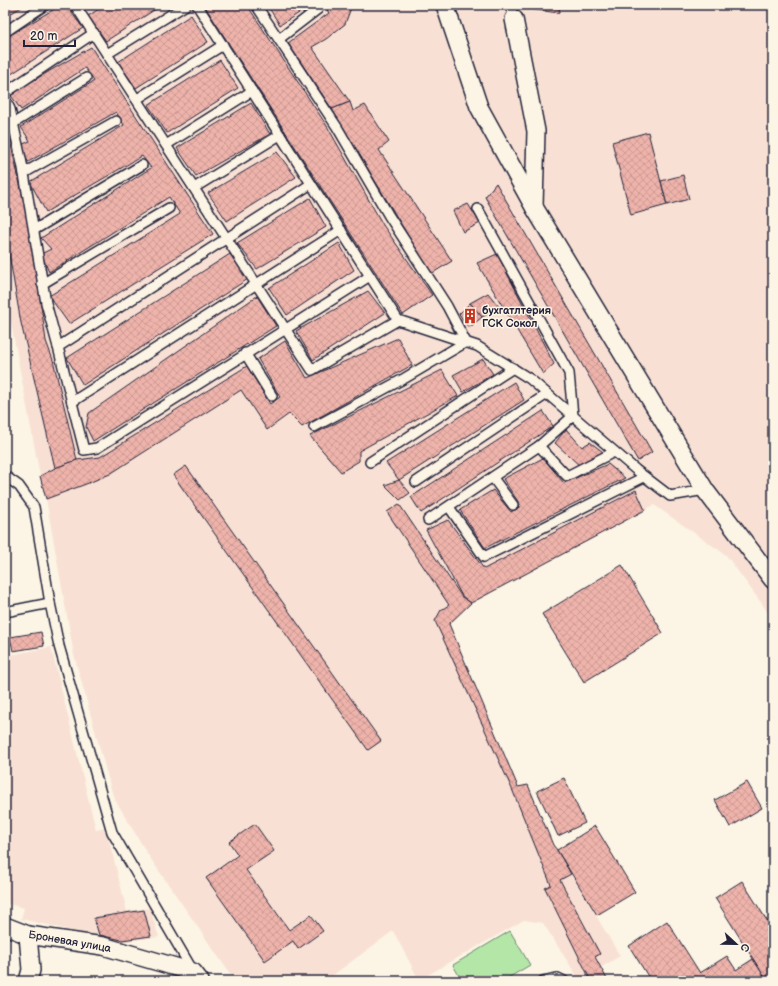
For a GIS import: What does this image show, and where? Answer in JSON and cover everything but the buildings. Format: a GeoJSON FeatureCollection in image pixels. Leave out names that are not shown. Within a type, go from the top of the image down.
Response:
{"type":"FeatureCollection","features":[{"type":"Feature","properties":{"kind":"street"},"geometry":{"type":"LineString","coordinates":[[445,5],[479,107],[534,207],[705,490],[773,580]]}},
{"type":"Feature","properties":{"kind":"street"},"geometry":{"type":"LineString","coordinates":[[512,12],[536,131],[534,207]]}},
{"type":"Feature","properties":{"kind":"street","name":"Броневая улица"},"geometry":{"type":"LineString","coordinates":[[5,926],[28,934],[103,946],[197,977]]}},
{"type":"Feature","properties":{"kind":"street"},"geometry":{"type":"LineString","coordinates":[[28,934],[31,970],[28,981]]}},
{"type":"Feature","properties":{"kind":"lane"},"geometry":{"type":"LineString","coordinates":[[5,32],[45,5]]}},
{"type":"Feature","properties":{"kind":"lane"},"geometry":{"type":"LineString","coordinates":[[107,54],[186,5]]}},
{"type":"Feature","properties":{"kind":"lane"},"geometry":{"type":"LineString","coordinates":[[197,5],[398,320],[477,346],[530,379],[614,452],[670,496],[705,490]]}},
{"type":"Feature","properties":{"kind":"lane"},"geometry":{"type":"LineString","coordinates":[[256,5],[337,127],[389,216],[447,306],[466,342]]}},
{"type":"Feature","properties":{"kind":"lane"},"geometry":{"type":"LineString","coordinates":[[279,39],[318,9],[315,5]]}},
{"type":"Feature","properties":{"kind":"lane"},"geometry":{"type":"LineString","coordinates":[[78,6],[107,54],[312,370],[398,320]]}},
{"type":"Feature","properties":{"kind":"lane"},"geometry":{"type":"LineString","coordinates":[[5,93],[94,33]]}},
{"type":"Feature","properties":{"kind":"lane"},"geometry":{"type":"LineString","coordinates":[[137,99],[223,45]]}},
{"type":"Feature","properties":{"kind":"lane"},"geometry":{"type":"LineString","coordinates":[[14,123],[86,78]]}},
{"type":"Feature","properties":{"kind":"lane"},"geometry":{"type":"LineString","coordinates":[[166,144],[252,91]]}},
{"type":"Feature","properties":{"kind":"lane"},"geometry":{"type":"LineString","coordinates":[[5,99],[14,123],[46,303],[84,450],[97,448],[285,328],[370,276]]}},
{"type":"Feature","properties":{"kind":"lane"},"geometry":{"type":"LineString","coordinates":[[24,173],[116,121]]}},
{"type":"Feature","properties":{"kind":"lane"},"geometry":{"type":"LineString","coordinates":[[194,188],[280,135]]}},
{"type":"Feature","properties":{"kind":"lane"},"geometry":{"type":"LineString","coordinates":[[34,230],[142,165]]}},
{"type":"Feature","properties":{"kind":"lane"},"geometry":{"type":"LineString","coordinates":[[58,347],[311,184]]}},
{"type":"Feature","properties":{"kind":"lane"},"geometry":{"type":"LineString","coordinates":[[42,284],[169,208]]}},
{"type":"Feature","properties":{"kind":"lane"},"geometry":{"type":"LineString","coordinates":[[478,209],[569,373],[573,416]]}},
{"type":"Feature","properties":{"kind":"lane"},"geometry":{"type":"LineString","coordinates":[[72,402],[341,230]]}},
{"type":"Feature","properties":{"kind":"lane"},"geometry":{"type":"LineString","coordinates":[[314,427],[406,378],[466,342]]}},
{"type":"Feature","properties":{"kind":"lane"},"geometry":{"type":"LineString","coordinates":[[246,353],[272,396]]}},
{"type":"Feature","properties":{"kind":"lane"},"geometry":{"type":"LineString","coordinates":[[370,462],[512,368]]}},
{"type":"Feature","properties":{"kind":"lane"},"geometry":{"type":"LineString","coordinates":[[416,482],[547,394]]}},
{"type":"Feature","properties":{"kind":"lane"},"geometry":{"type":"LineString","coordinates":[[428,520],[540,446],[573,416]]}},
{"type":"Feature","properties":{"kind":"lane"},"geometry":{"type":"LineString","coordinates":[[540,446],[567,476],[614,452]]}},
{"type":"Feature","properties":{"kind":"lane"},"geometry":{"type":"LineString","coordinates":[[5,476],[19,486],[34,507],[50,603],[59,646],[112,832],[197,977]]}},
{"type":"Feature","properties":{"kind":"lane"},"geometry":{"type":"LineString","coordinates":[[449,507],[484,557],[644,477]]}},
{"type":"Feature","properties":{"kind":"lane"},"geometry":{"type":"LineString","coordinates":[[493,478],[513,505]]}},
{"type":"Feature","properties":{"kind":"lane"},"geometry":{"type":"LineString","coordinates":[[5,612],[50,603]]}},
{"type":"Feature","properties":{"kind":"lane"},"geometry":{"type":"LineString","coordinates":[[543,981],[558,978],[564,981]]}},
{"type":"Feature","properties":{"kind":"shaded area"},"geometry":{"type":"Polygon","coordinates":[[[5,5],[773,5],[773,619],[726,555],[654,505],[471,603],[449,624],[518,787],[528,785],[553,845],[620,956],[600,968],[608,981],[580,981],[543,923],[524,920],[419,980],[393,931],[325,981],[235,981],[148,855],[113,796],[74,655],[46,499],[40,476],[5,291],[5,5]]]}},
{"type":"Feature","properties":{"kind":"shaded area"},"geometry":{"type":"Polygon","coordinates":[[[51,647],[96,830],[106,828],[127,911],[150,908],[159,937],[120,942],[21,919],[24,908],[5,903],[5,656],[51,647]]]}},
{"type":"Feature","properties":{"kind":"green space"},"geometry":{"type":"Polygon","coordinates":[[[510,931],[530,965],[503,981],[462,981],[453,965],[510,931]]]}},
{"type":"Feature","properties":{"kind":"place","name":"бухгатлтерия ГСК Сокол"},"geometry":{"type":"Point","coordinates":[470,316]}}]}
